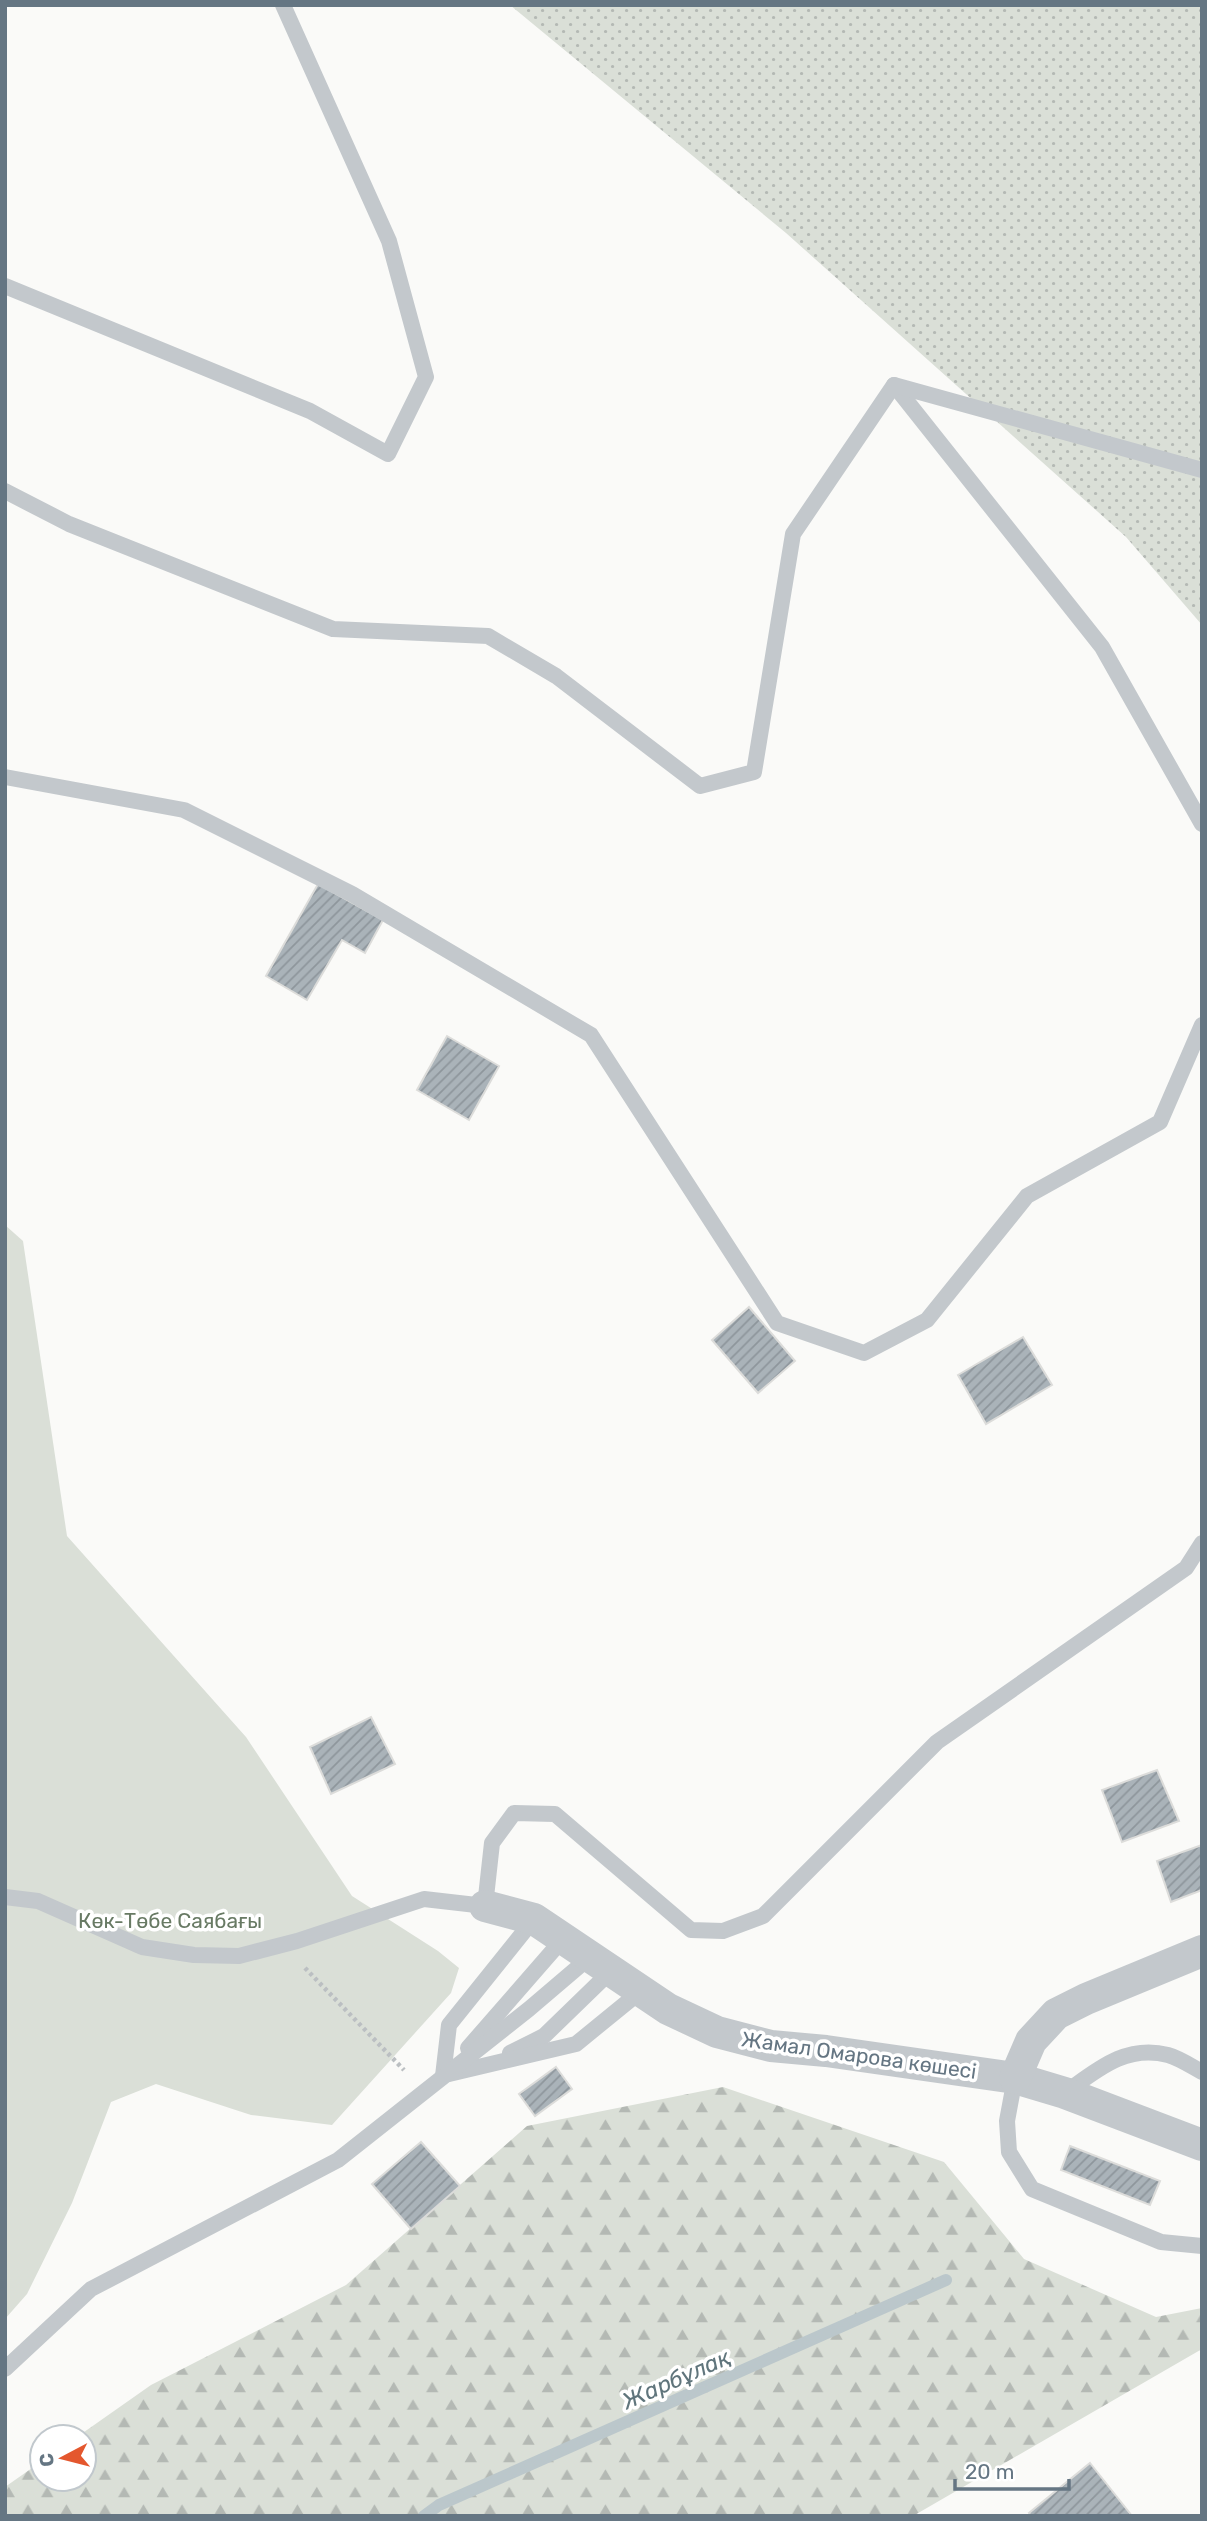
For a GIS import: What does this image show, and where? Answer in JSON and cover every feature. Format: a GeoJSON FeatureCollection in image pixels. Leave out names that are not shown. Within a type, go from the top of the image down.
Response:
{"type":"FeatureCollection","features":[{"type":"Feature","properties":{"kind":"street","name":"Жамал Омарова көшесі"},"geometry":{"type":"LineString","coordinates":[[485,1906],[534,1919],[668,2009],[717,2032],[771,2046],[826,2051],[1016,2078],[1065,2093],[1202,2145]]}},
{"type":"Feature","properties":{"kind":"street"},"geometry":{"type":"LineString","coordinates":[[1016,2078],[1031,2041],[1056,2014],[1202,1951]]}},
{"type":"Feature","properties":{"kind":"lane"},"geometry":{"type":"LineString","coordinates":[[5,286],[310,411],[388,454],[426,377],[389,241],[283,5]]}},
{"type":"Feature","properties":{"kind":"lane"},"geometry":{"type":"LineString","coordinates":[[894,385],[1202,470]]}},
{"type":"Feature","properties":{"kind":"lane"},"geometry":{"type":"LineString","coordinates":[[5,491],[69,524],[332,629],[488,636],[556,676],[700,786],[754,772],[793,534],[894,385]]}},
{"type":"Feature","properties":{"kind":"lane"},"geometry":{"type":"LineString","coordinates":[[894,385],[1102,647],[1202,824]]}},
{"type":"Feature","properties":{"kind":"lane"},"geometry":{"type":"LineString","coordinates":[[5,777],[184,810],[352,894],[591,1035],[776,1323],[864,1353],[928,1320],[1027,1196],[1160,1122],[1202,1025]]}},
{"type":"Feature","properties":{"kind":"lane"},"geometry":{"type":"LineString","coordinates":[[5,1898],[38,1901],[142,1947],[194,1955],[239,1956],[297,1941],[424,1899],[485,1906],[492,1843],[514,1813],[555,1814],[691,1930],[723,1931],[763,1916],[937,1742],[1186,1569],[1202,1543]]}},
{"type":"Feature","properties":{"kind":"lane"},"geometry":{"type":"LineString","coordinates":[[443,2076],[449,2025],[534,1919]]}},
{"type":"Feature","properties":{"kind":"lane"},"geometry":{"type":"LineString","coordinates":[[443,2076],[563,1939]]}},
{"type":"Feature","properties":{"kind":"lane"},"geometry":{"type":"LineString","coordinates":[[5,2369],[91,2289],[338,2160],[529,2009],[601,1964]]}},
{"type":"Feature","properties":{"kind":"lane"},"geometry":{"type":"LineString","coordinates":[[489,2064],[544,2036],[601,1964]]}},
{"type":"Feature","properties":{"kind":"lane"},"geometry":{"type":"LineString","coordinates":[[443,2076],[576,2045],[641,1991]]}},
{"type":"Feature","properties":{"kind":"lane"},"geometry":{"type":"LineString","coordinates":[[1065,2093],[1111,2060],[1137,2051],[1169,2055],[1202,2072]]}},
{"type":"Feature","properties":{"kind":"lane"},"geometry":{"type":"LineString","coordinates":[[1016,2078],[1007,2121],[1009,2152],[1032,2189],[1161,2242],[1202,2246]]}},
{"type":"Feature","properties":{"kind":"path"},"geometry":{"type":"LineString","coordinates":[[302,1965],[404,2070]]}},
{"type":"Feature","properties":{"kind":"green space"},"geometry":{"type":"Polygon","coordinates":[[[510,5],[1202,5],[1202,625],[1126,537],[786,233],[510,5]]]}},
{"type":"Feature","properties":{"kind":"green space","name":"Көк-Төбе Саябағы"},"geometry":{"type":"Polygon","coordinates":[[[5,1225],[23,1241],[67,1536],[246,1737],[352,1896],[438,1951],[459,1968],[451,1993],[332,2125],[251,2115],[156,2084],[111,2102],[72,2203],[27,2294],[5,2319],[5,1225]]]}},
{"type":"Feature","properties":{"kind":"green space"},"geometry":{"type":"Polygon","coordinates":[[[723,2087],[944,2162],[1024,2259],[1156,2317],[1202,2308],[1202,2349],[913,2516],[5,2516],[5,2487],[28,2471],[28,2493],[98,2493],[97,2423],[151,2385],[346,2285],[527,2126],[723,2087]]]}},
{"type":"Feature","properties":{"kind":"building"},"geometry":{"type":"Polygon","coordinates":[[[318,884],[383,920],[365,953],[342,940],[307,1000],[266,976],[318,884]]]}},
{"type":"Feature","properties":{"kind":"building"},"geometry":{"type":"Polygon","coordinates":[[[447,1036],[499,1066],[469,1120],[417,1090],[447,1036]]]}},
{"type":"Feature","properties":{"kind":"building"},"geometry":{"type":"Polygon","coordinates":[[[749,1307],[795,1361],[758,1393],[712,1340],[749,1307]]]}},
{"type":"Feature","properties":{"kind":"building"},"geometry":{"type":"Polygon","coordinates":[[[1023,1337],[1052,1385],[986,1424],[958,1375],[1023,1337]]]}},
{"type":"Feature","properties":{"kind":"building"},"geometry":{"type":"Polygon","coordinates":[[[371,1717],[395,1764],[331,1794],[310,1747],[371,1717]]]}},
{"type":"Feature","properties":{"kind":"building"},"geometry":{"type":"Polygon","coordinates":[[[1157,1770],[1179,1821],[1122,1842],[1102,1790],[1157,1770]]]}},
{"type":"Feature","properties":{"kind":"building"},"geometry":{"type":"Polygon","coordinates":[[[1202,1845],[1202,1890],[1171,1902],[1157,1861],[1202,1845]]]}},
{"type":"Feature","properties":{"kind":"building"},"geometry":{"type":"Polygon","coordinates":[[[556,2067],[572,2089],[535,2116],[519,2094],[556,2067]]]}},
{"type":"Feature","properties":{"kind":"building"},"geometry":{"type":"Polygon","coordinates":[[[421,2142],[460,2186],[411,2229],[372,2184],[421,2142]]]}},
{"type":"Feature","properties":{"kind":"building"},"geometry":{"type":"Polygon","coordinates":[[[1070,2146],[1160,2181],[1150,2205],[1061,2170],[1070,2146]]]}},
{"type":"Feature","properties":{"kind":"building"},"geometry":{"type":"Polygon","coordinates":[[[1090,2463],[1132,2516],[1031,2516],[1029,2513],[1090,2463]]]}},
{"type":"Feature","properties":{"kind":"waterway","name":"Жарбұлақ"},"geometry":{"type":"LineString","coordinates":[[424,2516],[439,2505],[946,2280]]}}]}
